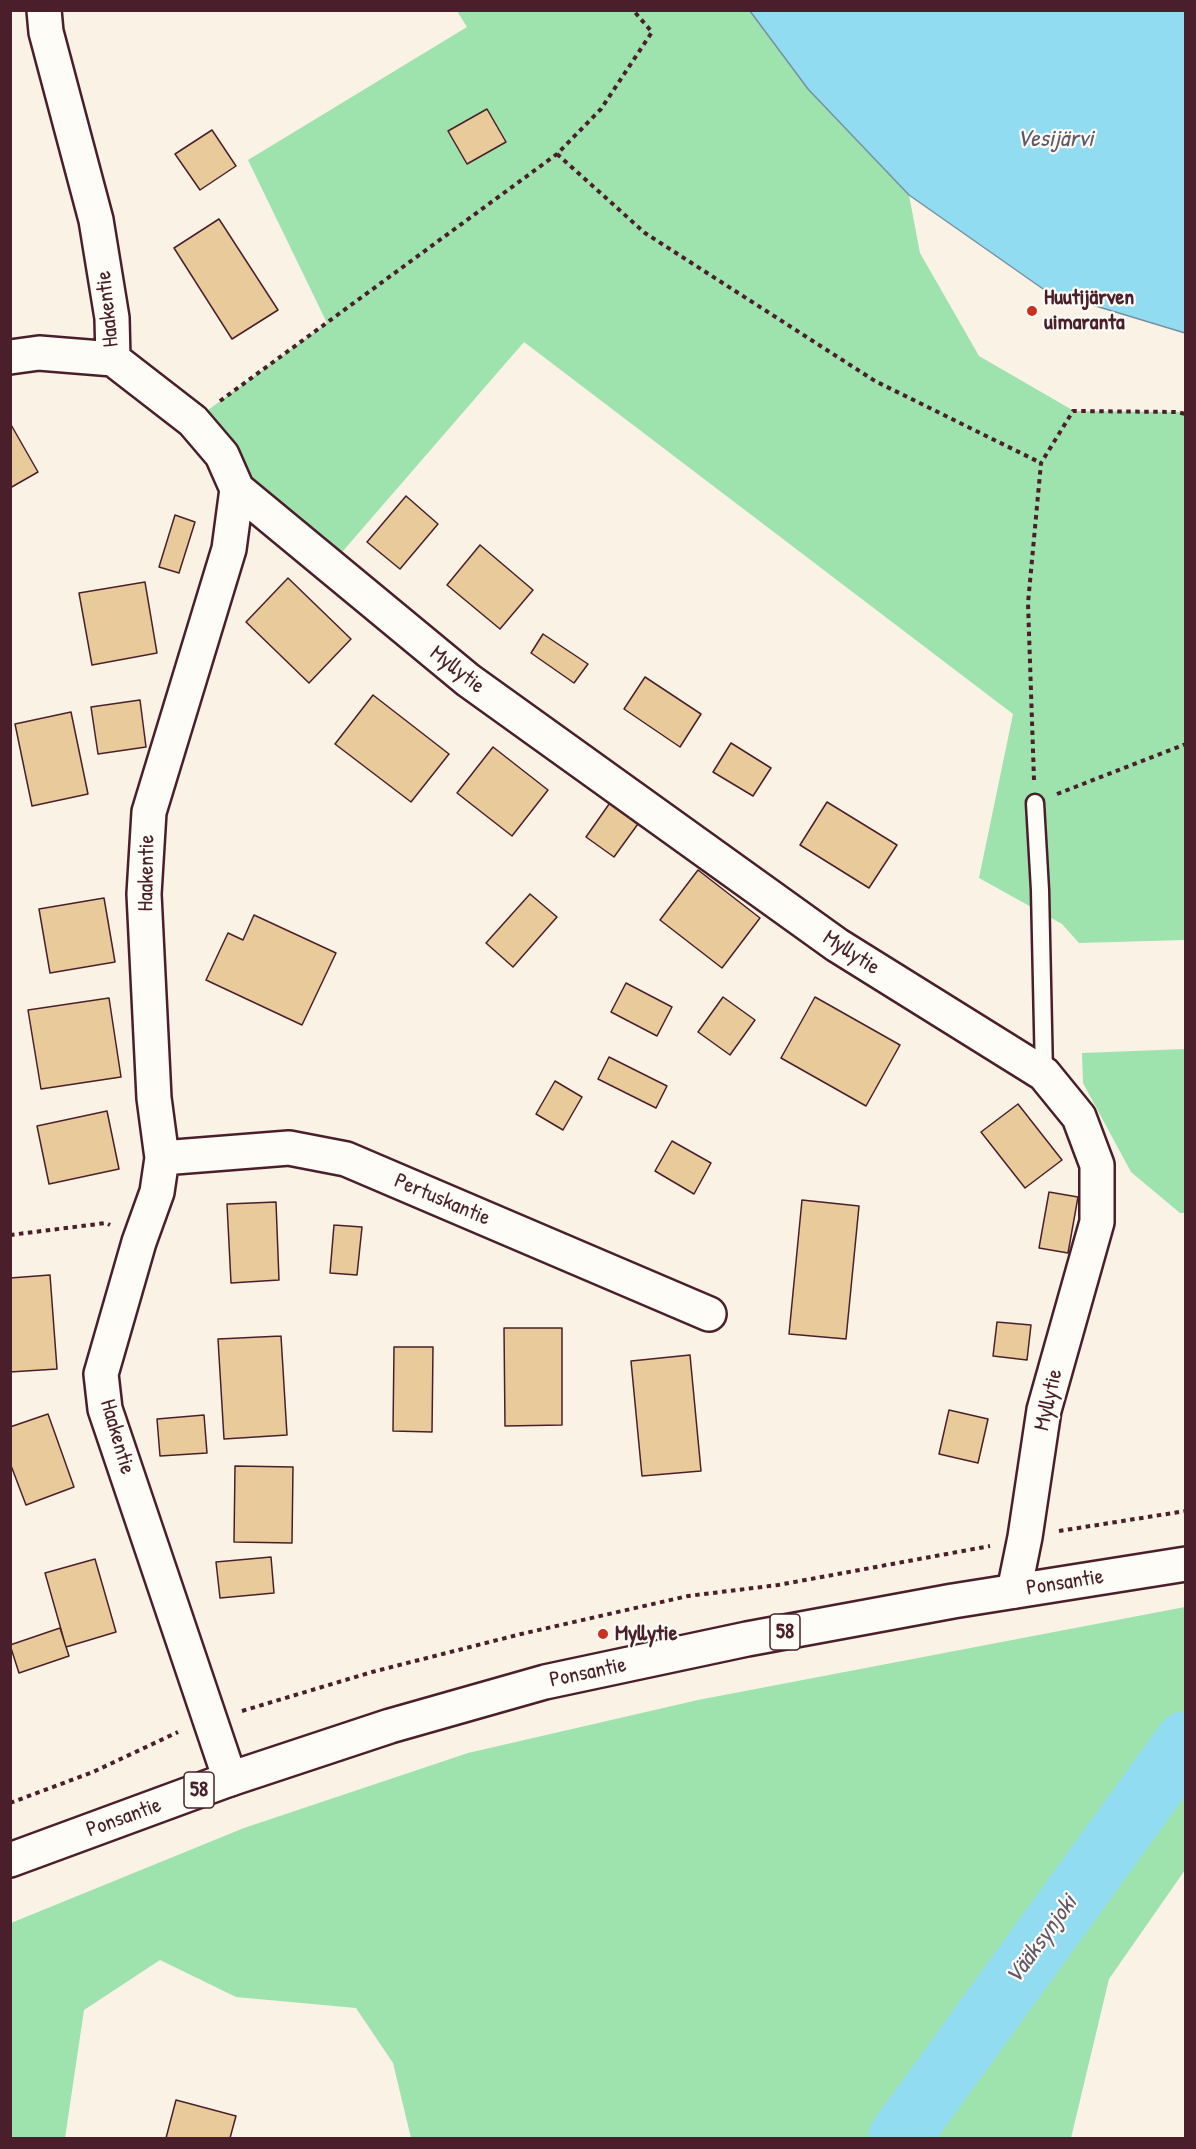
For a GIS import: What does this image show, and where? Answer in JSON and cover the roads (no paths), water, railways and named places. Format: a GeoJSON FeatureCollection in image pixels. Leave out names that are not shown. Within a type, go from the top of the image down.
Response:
{"type":"FeatureCollection","features":[{"type":"Feature","properties":{"kind":"street","name":"Haakentie"},"geometry":{"type":"LineString","coordinates":[[44,10],[46,32],[96,220],[112,318],[113,359],[193,422],[222,455],[237,489],[229,549],[149,812],[144,894],[154,1098],[162,1158],[157,1192],[139,1242],[101,1374],[105,1409],[230,1779]]}},
{"type":"Feature","properties":{"kind":"street"},"geometry":{"type":"LineString","coordinates":[[10,357],[39,353],[113,359]]}},
{"type":"Feature","properties":{"kind":"street","name":"Myllytie"},"geometry":{"type":"LineString","coordinates":[[237,489],[468,680],[837,945],[1044,1074],[1079,1117],[1097,1166],[1097,1222],[1044,1410],[1014,1591]]}},
{"type":"Feature","properties":{"kind":"street","name":"Pertuskantie"},"geometry":{"type":"LineString","coordinates":[[162,1158],[289,1148],[346,1159],[709,1314]]}},
{"type":"Feature","properties":{"kind":"street","name":"Ponsantie"},"geometry":{"type":"LineString","coordinates":[[10,1860],[230,1779],[390,1726],[545,1682],[747,1639],[1014,1591],[1185,1564]]}},
{"type":"Feature","properties":{"kind":"lane"},"geometry":{"type":"LineString","coordinates":[[1035,803],[1040,890],[1044,1074]]}},
{"type":"Feature","properties":{"kind":"water","name":"Vesijärvi"},"geometry":{"type":"Polygon","coordinates":[[[750,11],[1185,11],[1185,333],[1046,291],[909,195],[808,89],[750,11]]]}},
{"type":"Feature","properties":{"kind":"waterway","name":"Vääksynjoki"},"geometry":{"type":"LineString","coordinates":[[899,2138],[1186,1742]]}},
{"type":"Feature","properties":{"kind":"place","name":"Huutijärven uimaranta"},"geometry":{"type":"Point","coordinates":[1032,311]}},
{"type":"Feature","properties":{"kind":"place","name":"Myllytie"},"geometry":{"type":"Point","coordinates":[603,1634]}}]}
